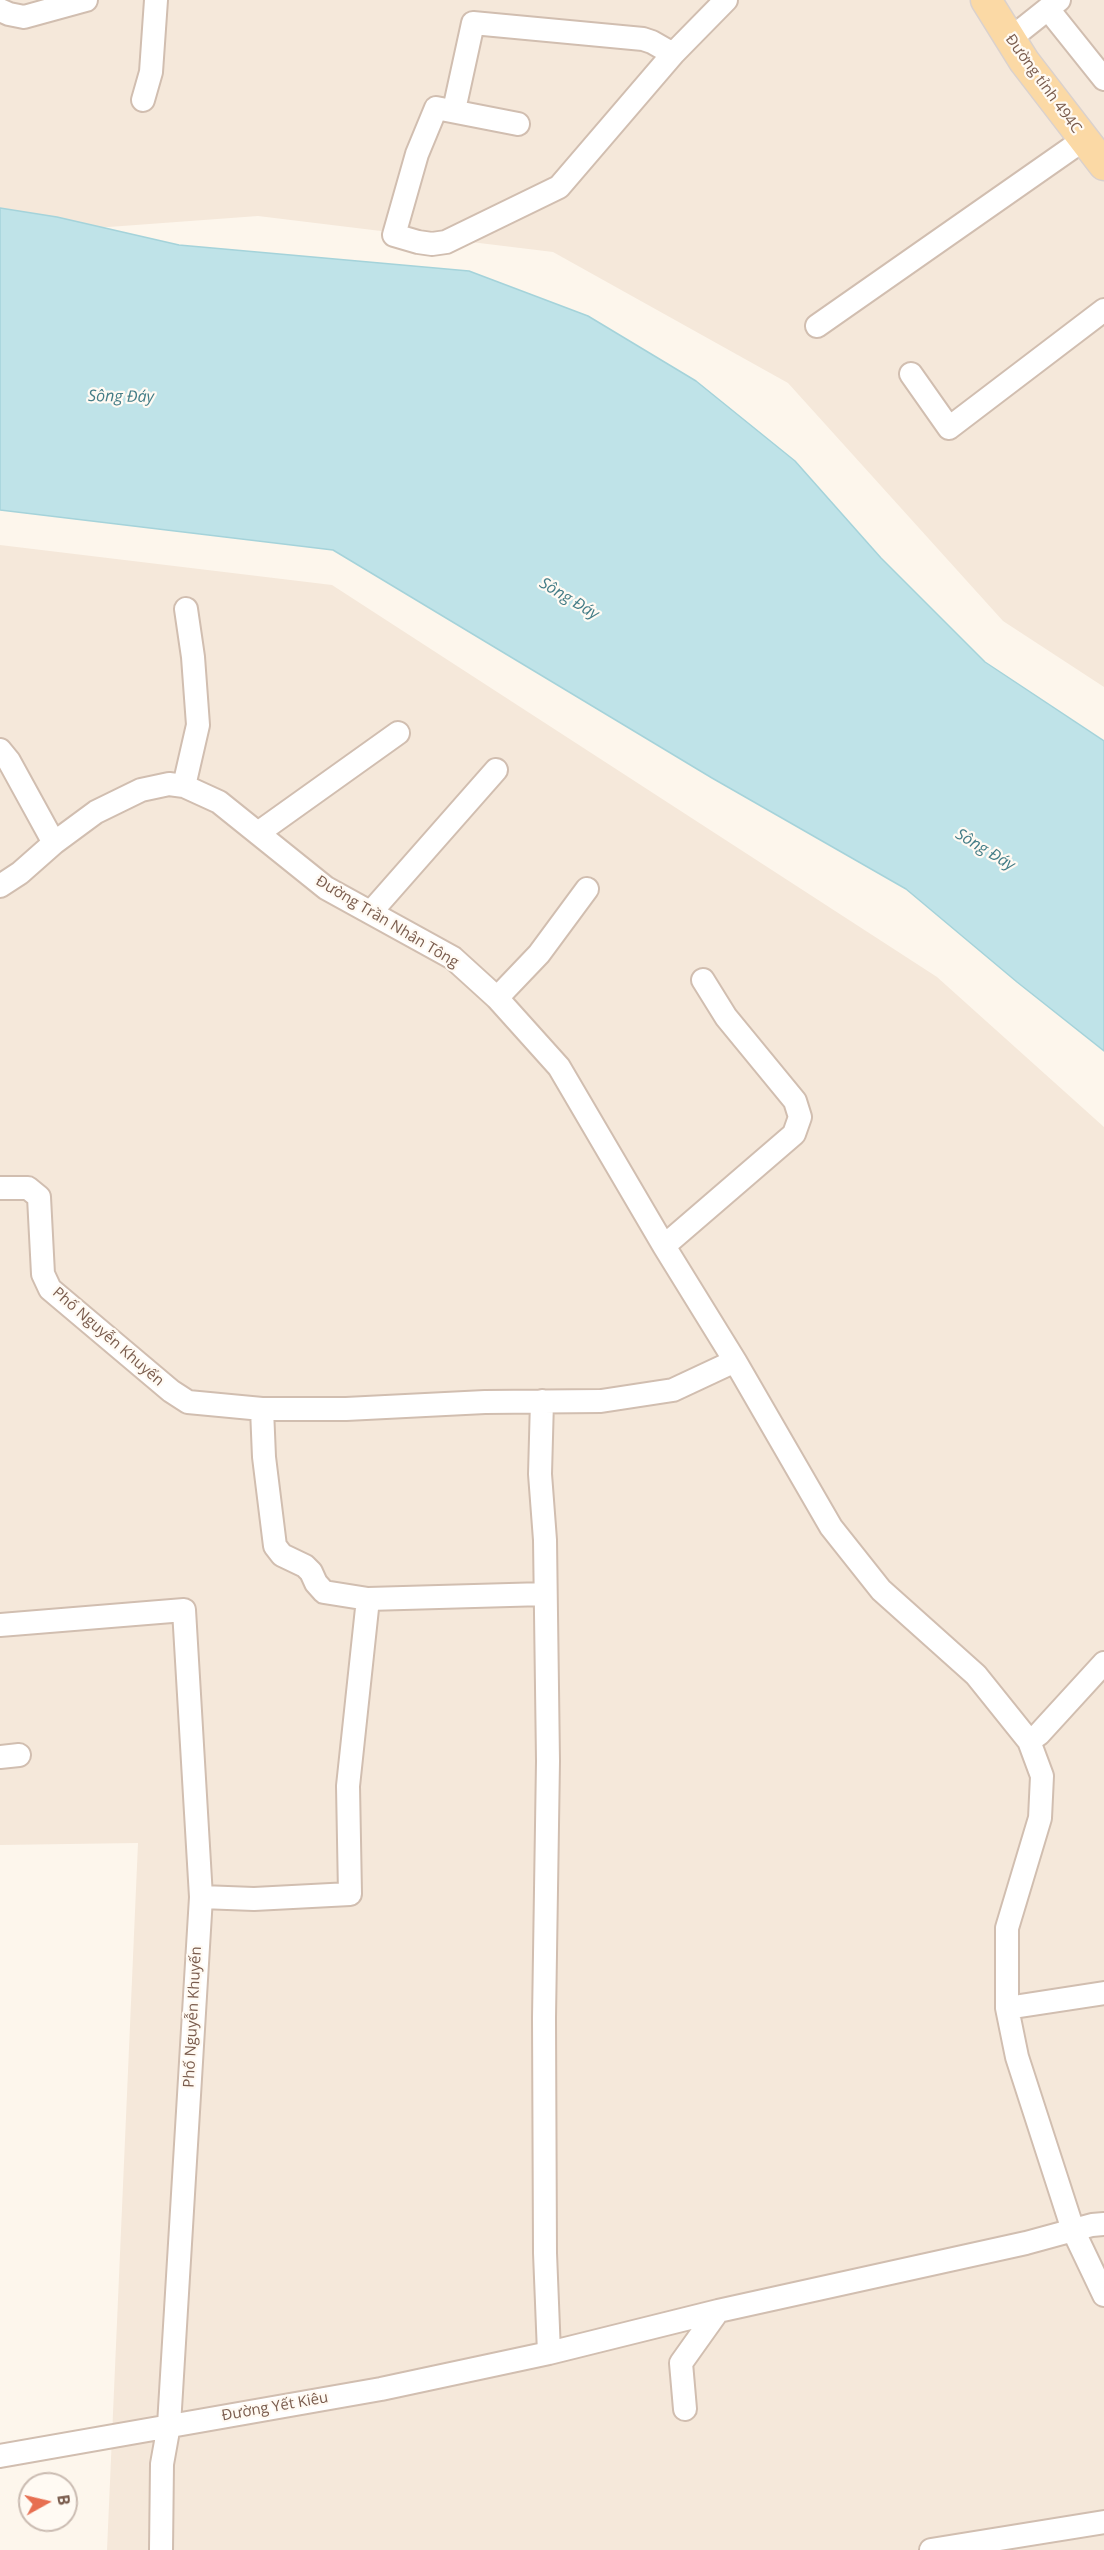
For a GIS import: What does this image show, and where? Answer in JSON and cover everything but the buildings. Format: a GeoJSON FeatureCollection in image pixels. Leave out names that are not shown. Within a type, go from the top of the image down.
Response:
{"type":"FeatureCollection","features":[{"type":"Feature","properties":{"kind":"main road","name":"Đường tỉnh 494C"},"geometry":{"type":"LineString","coordinates":[[986,0],[1010,39],[1083,140],[1104,165]]}},
{"type":"Feature","properties":{"kind":"street"},"geometry":{"type":"LineString","coordinates":[[143,100],[151,72],[156,0]]}},
{"type":"Feature","properties":{"kind":"street"},"geometry":{"type":"LineString","coordinates":[[518,124],[436,108],[417,154],[394,235],[432,244],[446,242],[559,187],[673,54],[726,0]]}},
{"type":"Feature","properties":{"kind":"street"},"geometry":{"type":"LineString","coordinates":[[0,10],[24,17],[75,1]]}},
{"type":"Feature","properties":{"kind":"street"},"geometry":{"type":"LineString","coordinates":[[1010,39],[1054,4],[1104,79]]}},
{"type":"Feature","properties":{"kind":"street"},"geometry":{"type":"LineString","coordinates":[[454,110],[472,23],[643,39],[673,54]]}},
{"type":"Feature","properties":{"kind":"street"},"geometry":{"type":"LineString","coordinates":[[817,326],[1083,140]]}},
{"type":"Feature","properties":{"kind":"street"},"geometry":{"type":"LineString","coordinates":[[910,374],[950,428],[1104,310]]}},
{"type":"Feature","properties":{"kind":"street"},"geometry":{"type":"LineString","coordinates":[[184,786],[198,725],[193,657],[186,609]]}},
{"type":"Feature","properties":{"kind":"street"},"geometry":{"type":"LineString","coordinates":[[258,833],[398,733]]}},
{"type":"Feature","properties":{"kind":"street"},"geometry":{"type":"LineString","coordinates":[[0,750],[9,761],[54,843]]}},
{"type":"Feature","properties":{"kind":"street"},"geometry":{"type":"LineString","coordinates":[[371,912],[496,770]]}},
{"type":"Feature","properties":{"kind":"street","name":"Đường Trần Nhân Tông"},"geometry":{"type":"LineString","coordinates":[[0,886],[20,873],[54,843],[96,812],[141,790],[169,784],[184,786],[219,802],[326,888],[453,958],[497,998],[560,1068],[831,1527],[881,1590],[976,1675],[1029,1741],[1042,1776],[1040,1818],[1007,1928],[1007,2008],[1017,2057],[1073,2230],[1104,2295]]}},
{"type":"Feature","properties":{"kind":"street"},"geometry":{"type":"LineString","coordinates":[[497,998],[539,954],[587,889]]}},
{"type":"Feature","properties":{"kind":"street"},"geometry":{"type":"LineString","coordinates":[[664,1246],[794,1134],[800,1117],[795,1101],[726,1017],[703,980]]}},
{"type":"Feature","properties":{"kind":"street","name":"Phố Nguyễn Khuyến"},"geometry":{"type":"LineString","coordinates":[[0,1188],[28,1188],[39,1197],[43,1274],[50,1289],[171,1391],[188,1402],[261,1409]]}},
{"type":"Feature","properties":{"kind":"street"},"geometry":{"type":"LineString","coordinates":[[545,1594],[368,1599],[324,1592],[311,1572],[282,1555],[275,1546],[264,1457],[261,1409],[346,1409],[485,1402],[601,1401],[673,1390],[735,1361]]}},
{"type":"Feature","properties":{"kind":"street"},"geometry":{"type":"LineString","coordinates":[[542,1401],[540,1474],[545,1540],[548,1772],[544,2018],[545,2253],[549,2353]]}},
{"type":"Feature","properties":{"kind":"street"},"geometry":{"type":"LineString","coordinates":[[201,1898],[254,1899],[350,1894],[348,1786],[368,1599]]}},
{"type":"Feature","properties":{"kind":"street","name":"Phố Nguyễn Khuyến"},"geometry":{"type":"LineString","coordinates":[[0,1625],[184,1610],[201,1898],[169,2425],[162,2464],[161,2550]]}},
{"type":"Feature","properties":{"kind":"street"},"geometry":{"type":"LineString","coordinates":[[1029,1741],[1039,1734],[1097,1671]]}},
{"type":"Feature","properties":{"kind":"street"},"geometry":{"type":"LineString","coordinates":[[1007,2008],[1103,1993]]}},
{"type":"Feature","properties":{"kind":"street","name":"Đường Yết Kiêu"},"geometry":{"type":"LineString","coordinates":[[0,2456],[381,2389],[549,2353],[718,2311],[1026,2244],[1073,2230],[1104,2224]]}},
{"type":"Feature","properties":{"kind":"street"},"geometry":{"type":"LineString","coordinates":[[685,2409],[681,2363],[718,2311]]}},
{"type":"Feature","properties":{"kind":"street"},"geometry":{"type":"LineString","coordinates":[[931,2550],[1104,2522]]}},
{"type":"Feature","properties":{"kind":"shaded area"},"geometry":{"type":"Polygon","coordinates":[[[0,0],[1104,0],[1104,687],[1003,621],[788,383],[553,252],[258,216],[0,235],[0,0]]]}},
{"type":"Feature","properties":{"kind":"shaded area"},"geometry":{"type":"Polygon","coordinates":[[[0,545],[332,585],[937,977],[1104,1127],[1104,2550],[107,2550],[138,1843],[0,1845],[0,545]]]}},
{"type":"Feature","properties":{"kind":"water","name":"Sông Đáy"},"geometry":{"type":"Polygon","coordinates":[[[0,208],[57,217],[179,245],[469,271],[588,316],[696,381],[795,461],[881,558],[985,662],[1104,741],[1104,1051],[906,889],[712,778],[333,550],[0,510],[0,208]]]}}]}
